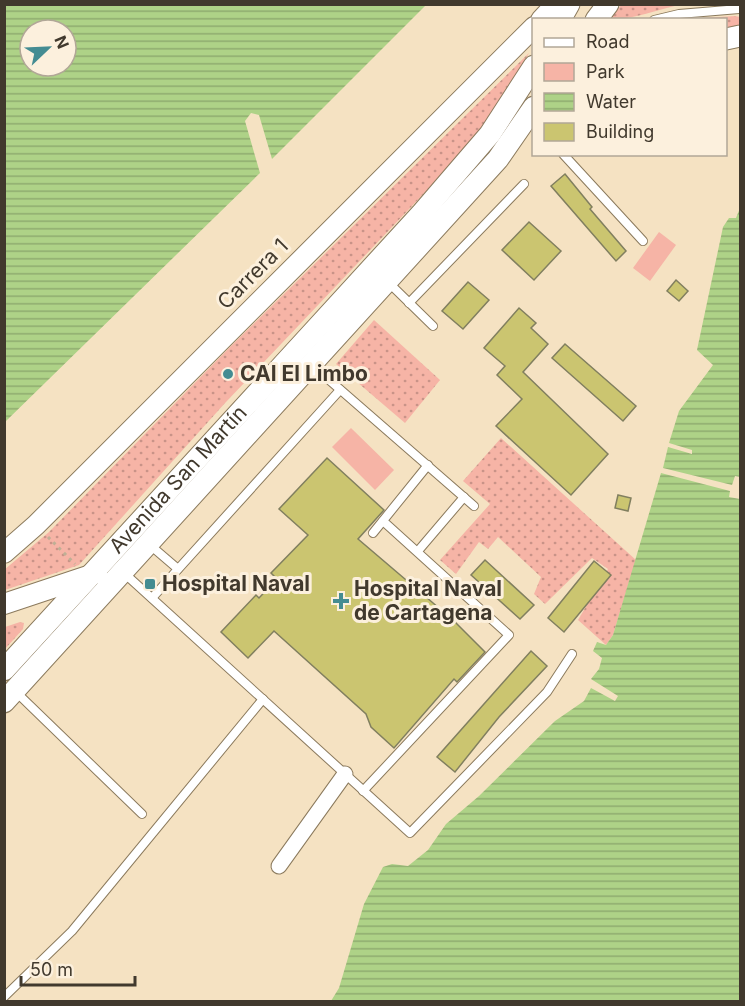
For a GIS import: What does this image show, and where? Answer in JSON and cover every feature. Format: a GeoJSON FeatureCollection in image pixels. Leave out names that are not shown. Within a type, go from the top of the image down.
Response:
{"type":"FeatureCollection","features":[{"type":"Feature","properties":{"kind":"main road"},"geometry":{"type":"LineString","coordinates":[[561,18],[569,4]]}},
{"type":"Feature","properties":{"kind":"main road"},"geometry":{"type":"LineString","coordinates":[[598,18],[608,4]]}},
{"type":"Feature","properties":{"kind":"main road","name":"Avenida San Martín"},"geometry":{"type":"LineString","coordinates":[[10,697],[498,159],[528,116],[532,83]]}},
{"type":"Feature","properties":{"kind":"main road","name":"Avenida San Martín"},"geometry":{"type":"LineString","coordinates":[[4,670],[86,571],[422,213],[490,135],[528,116]]}},
{"type":"Feature","properties":{"kind":"street"},"geometry":{"type":"LineString","coordinates":[[543,18],[556,4]]}},
{"type":"Feature","properties":{"kind":"street","name":"Carrera 1"},"geometry":{"type":"LineString","coordinates":[[4,553],[36,525],[532,29]]}},
{"type":"Feature","properties":{"kind":"street"},"geometry":{"type":"LineString","coordinates":[[4,604],[86,571],[123,572]]}},
{"type":"Feature","properties":{"kind":"street"},"geometry":{"type":"LineString","coordinates":[[279,866],[345,774]]}},
{"type":"Feature","properties":{"kind":"lane"},"geometry":{"type":"LineString","coordinates":[[731,4],[740,9]]}},
{"type":"Feature","properties":{"kind":"lane"},"geometry":{"type":"LineString","coordinates":[[662,18],[679,14],[740,9]]}},
{"type":"Feature","properties":{"kind":"lane"},"geometry":{"type":"LineString","coordinates":[[565,156],[644,240]]}},
{"type":"Feature","properties":{"kind":"lane"},"geometry":{"type":"LineString","coordinates":[[409,303],[524,184]]}},
{"type":"Feature","properties":{"kind":"lane"},"geometry":{"type":"LineString","coordinates":[[387,281],[433,326]]}},
{"type":"Feature","properties":{"kind":"lane"},"geometry":{"type":"LineString","coordinates":[[311,365],[474,506]]}},
{"type":"Feature","properties":{"kind":"lane"},"geometry":{"type":"LineString","coordinates":[[152,598],[340,390]]}},
{"type":"Feature","properties":{"kind":"lane"},"geometry":{"type":"LineString","coordinates":[[373,533],[428,465]]}},
{"type":"Feature","properties":{"kind":"lane"},"geometry":{"type":"LineString","coordinates":[[418,551],[464,497]]}},
{"type":"Feature","properties":{"kind":"lane"},"geometry":{"type":"LineString","coordinates":[[363,790],[509,635],[383,521]]}},
{"type":"Feature","properties":{"kind":"lane"},"geometry":{"type":"LineString","coordinates":[[148,544],[178,570]]}},
{"type":"Feature","properties":{"kind":"lane"},"geometry":{"type":"LineString","coordinates":[[123,572],[410,832],[547,692],[572,654]]}},
{"type":"Feature","properties":{"kind":"lane"},"geometry":{"type":"LineString","coordinates":[[10,697],[142,814]]}},
{"type":"Feature","properties":{"kind":"lane"},"geometry":{"type":"LineString","coordinates":[[4,998],[72,931],[263,699]]}},
{"type":"Feature","properties":{"kind":"path"},"geometry":{"type":"LineString","coordinates":[[36,525],[86,571]]}},
{"type":"Feature","properties":{"kind":"green space"},"geometry":{"type":"Polygon","coordinates":[[[622,4],[679,4],[636,16],[611,18],[622,4]]]}},
{"type":"Feature","properties":{"kind":"green space"},"geometry":{"type":"Polygon","coordinates":[[[740,17],[740,28],[727,30],[727,18],[704,18],[740,17]]]}},
{"type":"Feature","properties":{"kind":"green space"},"geometry":{"type":"Polygon","coordinates":[[[529,53],[486,128],[226,402],[79,565],[5,590],[4,570],[49,532],[231,346],[529,53]]]}},
{"type":"Feature","properties":{"kind":"green space"},"geometry":{"type":"Polygon","coordinates":[[[659,232],[676,245],[650,281],[633,268],[659,232]]]}},
{"type":"Feature","properties":{"kind":"green space"},"geometry":{"type":"Polygon","coordinates":[[[374,320],[440,380],[405,423],[336,364],[374,320]]]}},
{"type":"Feature","properties":{"kind":"green space"},"geometry":{"type":"Polygon","coordinates":[[[351,428],[394,470],[375,490],[332,447],[351,428]]]}},
{"type":"Feature","properties":{"kind":"green space"},"geometry":{"type":"Polygon","coordinates":[[[501,438],[636,560],[613,635],[606,645],[578,620],[608,569],[592,558],[545,604],[534,594],[541,577],[498,537],[488,549],[479,542],[456,574],[440,560],[490,504],[463,481],[501,438]]]}},
{"type":"Feature","properties":{"kind":"green space"},"geometry":{"type":"Polygon","coordinates":[[[20,622],[24,623],[23,629],[5,649],[5,627],[20,622]]]}},
{"type":"Feature","properties":{"kind":"water"},"geometry":{"type":"Polygon","coordinates":[[[5,4],[426,4],[272,159],[259,115],[251,113],[245,121],[260,173],[5,422],[5,4]]]}},
{"type":"Feature","properties":{"kind":"water"},"geometry":{"type":"Polygon","coordinates":[[[740,208],[740,477],[735,476],[732,485],[663,468],[668,447],[692,454],[692,450],[669,443],[679,411],[713,365],[697,350],[723,227],[729,218],[736,218],[740,208]]]}},
{"type":"Feature","properties":{"kind":"water"},"geometry":{"type":"Polygon","coordinates":[[[661,473],[730,491],[729,497],[740,499],[740,1001],[331,1001],[339,988],[364,904],[383,867],[392,864],[408,866],[428,850],[446,824],[479,796],[555,721],[584,701],[591,688],[615,701],[618,696],[591,679],[599,669],[602,658],[593,651],[597,642],[606,645],[613,635],[661,473]]]}},
{"type":"Feature","properties":{"kind":"building"},"geometry":{"type":"Polygon","coordinates":[[[565,174],[592,207],[590,209],[626,251],[616,261],[551,186],[565,174]]]}},
{"type":"Feature","properties":{"kind":"building"},"geometry":{"type":"Polygon","coordinates":[[[529,222],[561,251],[534,280],[502,250],[529,222]]]}},
{"type":"Feature","properties":{"kind":"building"},"geometry":{"type":"Polygon","coordinates":[[[676,280],[688,291],[679,301],[667,291],[676,280]]]}},
{"type":"Feature","properties":{"kind":"building"},"geometry":{"type":"Polygon","coordinates":[[[468,282],[489,300],[463,329],[442,311],[468,282]]]}},
{"type":"Feature","properties":{"kind":"building"},"geometry":{"type":"Polygon","coordinates":[[[519,308],[536,323],[531,328],[548,344],[523,372],[608,454],[571,495],[496,426],[522,399],[497,375],[505,366],[484,348],[519,308]]]}},
{"type":"Feature","properties":{"kind":"building"},"geometry":{"type":"Polygon","coordinates":[[[565,344],[636,406],[623,421],[552,358],[565,344]]]}},
{"type":"Feature","properties":{"kind":"building","name":"Hospital Naval de Cartagena"},"geometry":{"type":"Polygon","coordinates":[[[327,458],[384,510],[358,539],[453,620],[485,652],[457,682],[454,679],[394,748],[371,727],[366,714],[274,631],[248,658],[221,632],[256,595],[259,598],[277,579],[271,573],[308,535],[279,509],[327,458]]]}},
{"type":"Feature","properties":{"kind":"building"},"geometry":{"type":"Polygon","coordinates":[[[618,495],[631,498],[628,511],[615,508],[618,495]]]}},
{"type":"Feature","properties":{"kind":"building"},"geometry":{"type":"Polygon","coordinates":[[[485,560],[534,605],[520,619],[471,575],[485,560]]]}},
{"type":"Feature","properties":{"kind":"building"},"geometry":{"type":"Polygon","coordinates":[[[594,561],[611,575],[564,632],[548,618],[594,561]]]}},
{"type":"Feature","properties":{"kind":"building"},"geometry":{"type":"Polygon","coordinates":[[[531,651],[547,666],[499,717],[455,772],[437,757],[531,651]]]}},
{"type":"Feature","properties":{"kind":"place","name":"CAI El Limbo"},"geometry":{"type":"Point","coordinates":[228,374]}},
{"type":"Feature","properties":{"kind":"place","name":"Hospital Naval"},"geometry":{"type":"Point","coordinates":[150,584]}},
{"type":"Feature","properties":{"kind":"place","name":"Hospital Naval de Cartagena"},"geometry":{"type":"Point","coordinates":[341,601]}}]}
